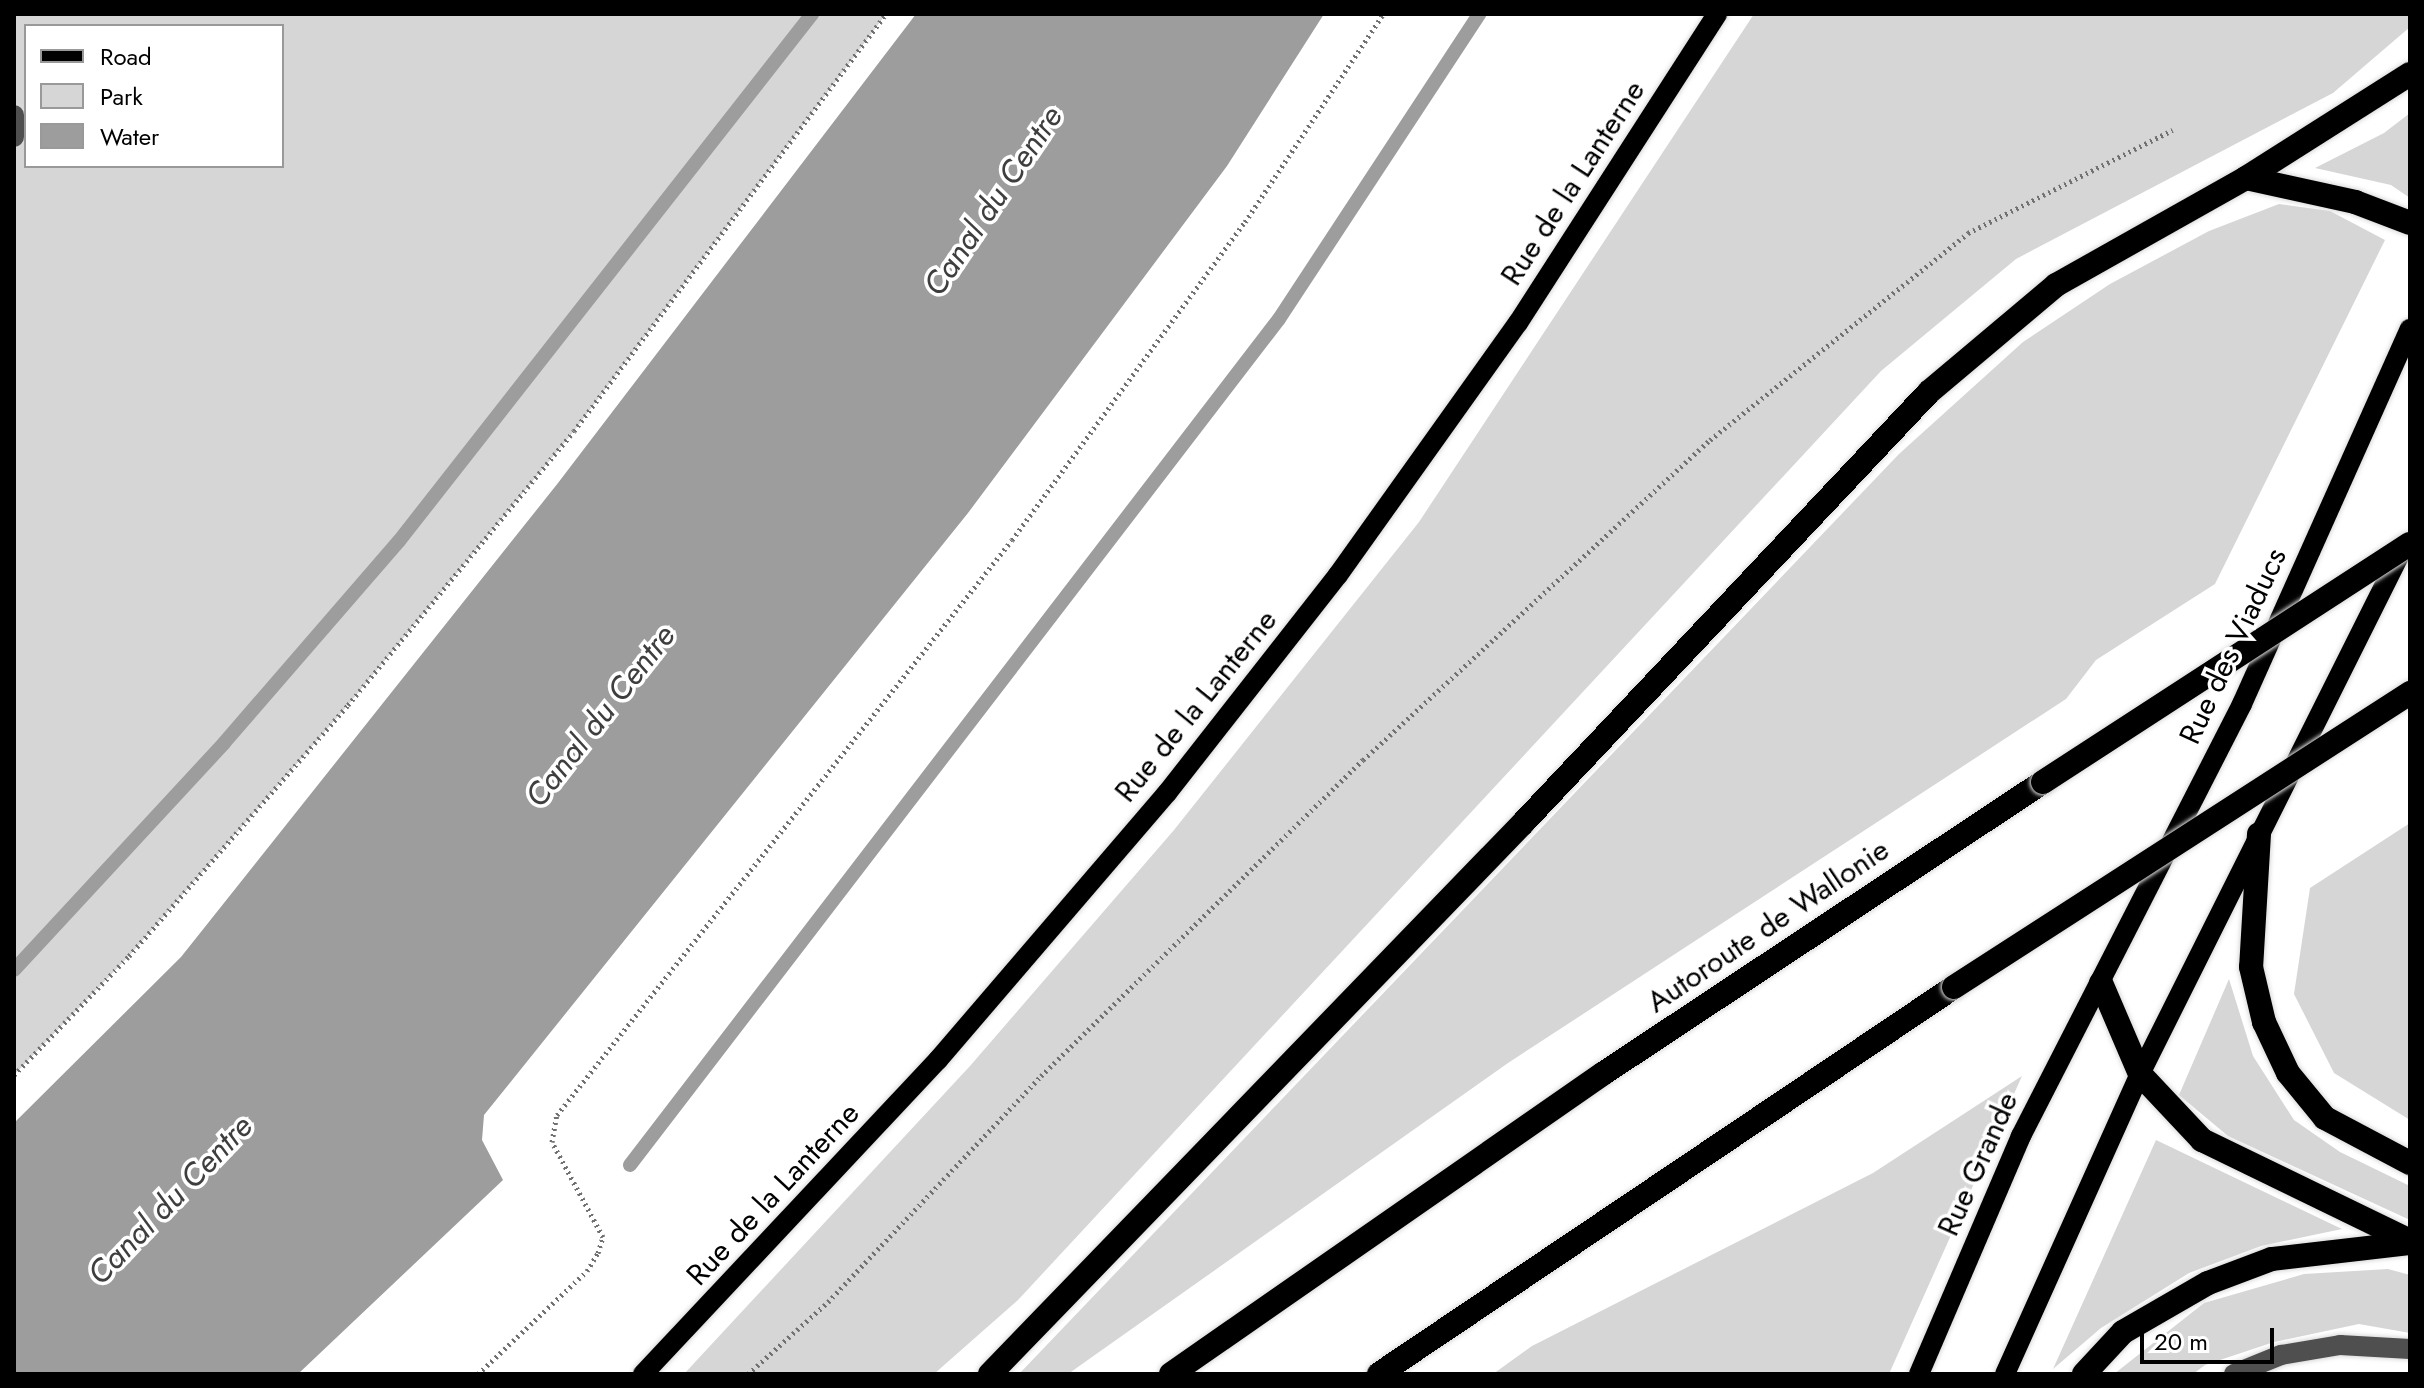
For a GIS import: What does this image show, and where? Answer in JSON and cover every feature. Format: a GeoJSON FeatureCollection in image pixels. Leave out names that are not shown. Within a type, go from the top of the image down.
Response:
{"type":"FeatureCollection","features":[{"type":"Feature","properties":{"kind":"highway"},"geometry":{"type":"LineString","coordinates":[[990,1374],[1513,834],[1929,392],[2056,285],[2246,178],[2410,74]]}},
{"type":"Feature","properties":{"kind":"highway"},"geometry":{"type":"LineString","coordinates":[[2246,178],[2355,202],[2410,223]]}},
{"type":"Feature","properties":{"kind":"highway","name":"Autoroute de Wallonie"},"geometry":{"type":"LineString","coordinates":[[1171,1374],[1604,1073],[2043,782],[2410,544]]}},
{"type":"Feature","properties":{"kind":"highway"},"geometry":{"type":"LineString","coordinates":[[1379,1374],[1954,987],[2410,693]]}},
{"type":"Feature","properties":{"kind":"highway"},"geometry":{"type":"LineString","coordinates":[[2259,834],[2251,967],[2264,1022],[2288,1073],[2325,1118],[2410,1163]]}},
{"type":"Feature","properties":{"kind":"highway"},"geometry":{"type":"LineString","coordinates":[[2101,983],[2140,1074],[2202,1140],[2410,1242]]}},
{"type":"Feature","properties":{"kind":"highway"},"geometry":{"type":"LineString","coordinates":[[2084,1374],[2123,1332],[2208,1283],[2272,1259],[2410,1242]]}},
{"type":"Feature","properties":{"kind":"main road","name":"Rue de la Lanterne"},"geometry":{"type":"LineString","coordinates":[[643,1374],[938,1060],[1167,793],[1338,575],[1509,335],[1717,14]]}},
{"type":"Feature","properties":{"kind":"main road","name":"Rue des Viaducs"},"geometry":{"type":"LineString","coordinates":[[2101,983],[2242,704],[2410,329]]}},
{"type":"Feature","properties":{"kind":"main road"},"geometry":{"type":"LineString","coordinates":[[2005,1374],[2140,1074],[2410,534]]}},
{"type":"Feature","properties":{"kind":"main road","name":"Rue Grande"},"geometry":{"type":"LineString","coordinates":[[1919,1374],[2021,1136],[2101,983]]}},
{"type":"Feature","properties":{"kind":"street"},"geometry":{"type":"LineString","coordinates":[[14,115],[14,137]]}},
{"type":"Feature","properties":{"kind":"street"},"geometry":{"type":"LineString","coordinates":[[2234,1374],[2281,1355],[2340,1345],[2410,1349]]}},
{"type":"Feature","properties":{"kind":"path"},"geometry":{"type":"LineString","coordinates":[[14,1075],[129,956],[223,849],[544,466],[886,14]]}},
{"type":"Feature","properties":{"kind":"path"},"geometry":{"type":"LineString","coordinates":[[478,1374],[587,1271],[603,1237],[552,1142],[557,1115],[1012,540],[1245,222],[1383,14]]}},
{"type":"Feature","properties":{"kind":"path"},"geometry":{"type":"LineString","coordinates":[[748,1374],[828,1302],[1041,1076],[1363,760],[1710,440],[1968,233],[2173,130]]}},
{"type":"Feature","properties":{"kind":"green space"},"geometry":{"type":"Polygon","coordinates":[[[14,14],[886,14],[574,431],[348,705],[129,956],[14,1075],[14,14]]]}},
{"type":"Feature","properties":{"kind":"green space"},"geometry":{"type":"Polygon","coordinates":[[[1754,14],[2410,14],[2410,27],[2333,93],[2016,259],[1881,371],[1018,1300],[934,1374],[684,1374],[970,1066],[1174,830],[1419,522],[1754,14]]]}},
{"type":"Feature","properties":{"kind":"green space"},"geometry":{"type":"Polygon","coordinates":[[[2410,113],[2410,198],[2391,185],[2315,168],[2384,133],[2410,113]]]}},
{"type":"Feature","properties":{"kind":"green space"},"geometry":{"type":"Polygon","coordinates":[[[2279,204],[2330,211],[2385,240],[2215,584],[2096,660],[2066,699],[1508,1063],[1068,1374],[1019,1374],[1899,454],[2023,342],[2110,284],[2209,231],[2279,204]]]}},
{"type":"Feature","properties":{"kind":"green space"},"geometry":{"type":"Polygon","coordinates":[[[2410,823],[2410,1120],[2334,1073],[2294,994],[2310,888],[2410,823]]]}},
{"type":"Feature","properties":{"kind":"green space"},"geometry":{"type":"Polygon","coordinates":[[[2229,979],[2253,1056],[2294,1120],[2340,1152],[2410,1186],[2410,1220],[2228,1136],[2179,1095],[2229,979]]]}},
{"type":"Feature","properties":{"kind":"green space"},"geometry":{"type":"Polygon","coordinates":[[[2022,1076],[1889,1374],[1493,1374],[1532,1346],[1873,1173],[2022,1076]]]}},
{"type":"Feature","properties":{"kind":"green space"},"geometry":{"type":"Polygon","coordinates":[[[2156,1140],[2342,1229],[2261,1246],[2189,1273],[2101,1328],[2053,1369],[2156,1140]]]}},
{"type":"Feature","properties":{"kind":"green space"},"geometry":{"type":"Polygon","coordinates":[[[2388,1269],[2410,1275],[2410,1333],[2359,1324],[2274,1342],[2205,1365],[2193,1374],[2114,1374],[2204,1303],[2304,1274],[2388,1269]]]}},
{"type":"Feature","properties":{"kind":"water","name":"Canal du Centre"},"geometry":{"type":"Polygon","coordinates":[[[916,14],[1324,14],[1227,166],[968,513],[484,1115],[482,1140],[503,1180],[298,1374],[14,1374],[14,1123],[181,957],[558,483],[916,14]]]}},
{"type":"Feature","properties":{"kind":"waterway"},"geometry":{"type":"LineString","coordinates":[[14,970],[224,743],[399,541],[812,14]]}},
{"type":"Feature","properties":{"kind":"waterway"},"geometry":{"type":"LineString","coordinates":[[630,1165],[1279,319],[1479,14]]}}]}
